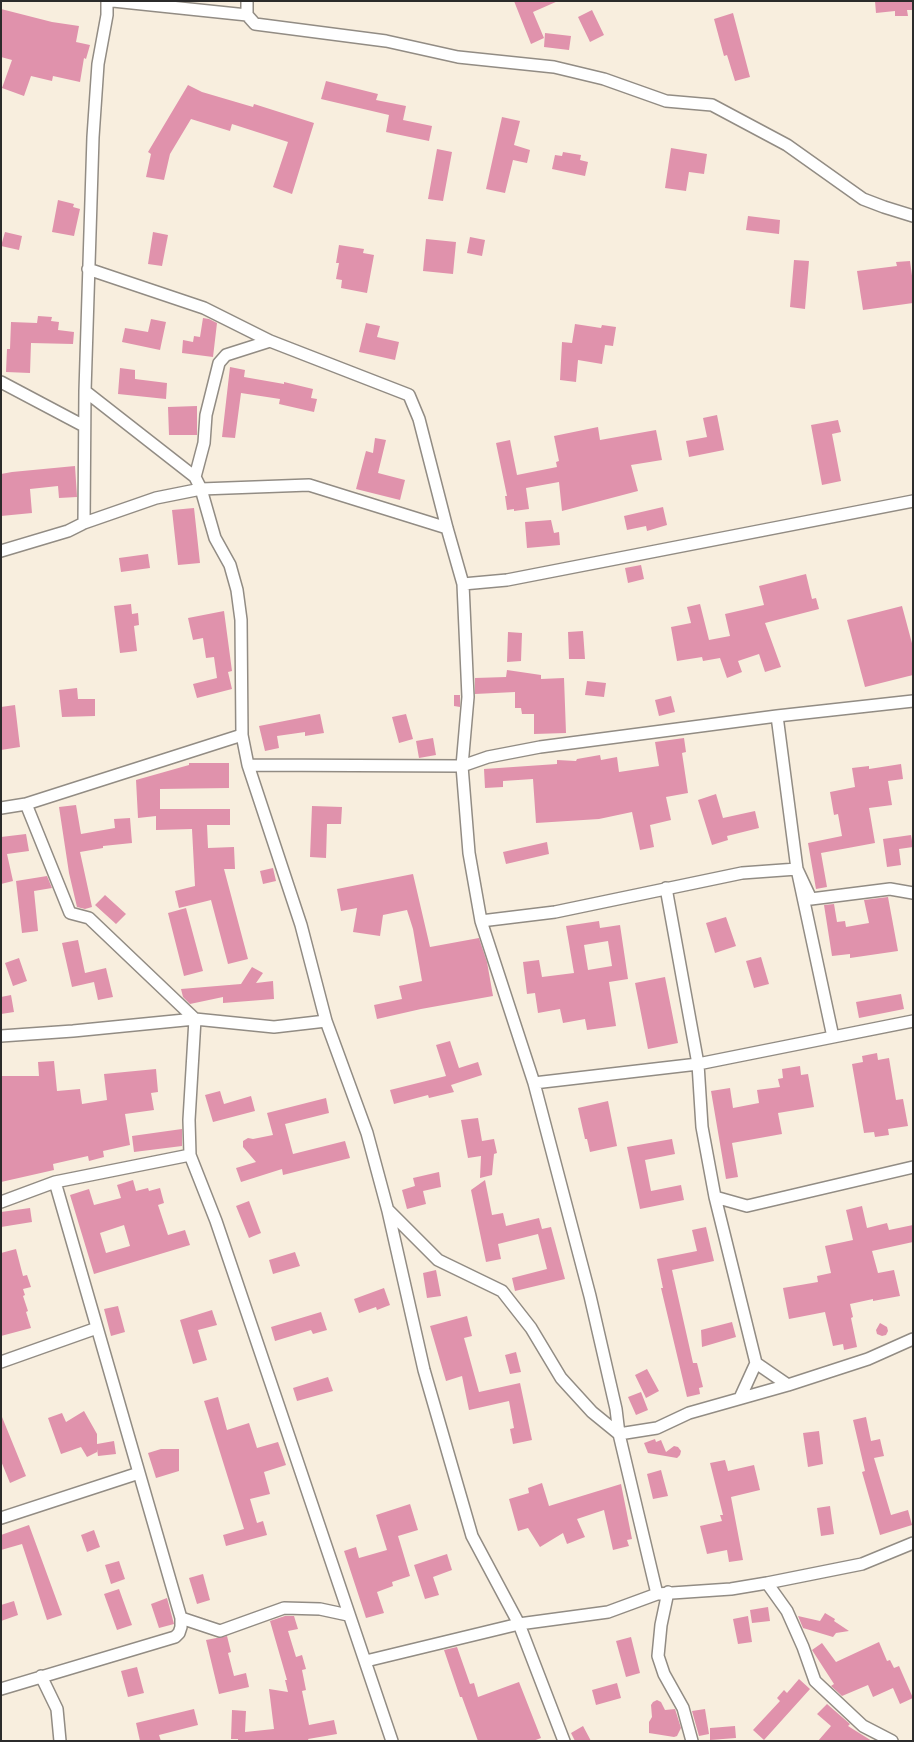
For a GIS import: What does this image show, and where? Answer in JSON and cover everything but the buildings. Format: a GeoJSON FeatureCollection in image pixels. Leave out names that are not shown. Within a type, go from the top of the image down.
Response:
{"type":"FeatureCollection","features":[{"type":"Feature","properties":{"kind":"street"},"geometry":{"type":"LineString","coordinates":[[84,523],[84,426],[94,128],[98,64],[108,1]]}},
{"type":"Feature","properties":{"kind":"street"},"geometry":{"type":"LineString","coordinates":[[113,1],[247,14]]}},
{"type":"Feature","properties":{"kind":"street"},"geometry":{"type":"LineString","coordinates":[[246,1],[247,14],[255,24],[386,41],[458,57],[554,67],[604,79],[666,101],[712,105],[787,145],[863,199],[913,216]]}},
{"type":"Feature","properties":{"kind":"street"},"geometry":{"type":"LineString","coordinates":[[88,269],[204,308],[270,341],[409,395],[419,419],[463,584],[468,697],[462,766],[469,853],[481,920],[534,1083],[590,1296],[616,1409],[619,1434],[662,1593],[658,1656],[664,1674],[683,1708],[692,1741]]}},
{"type":"Feature","properties":{"kind":"street"},"geometry":{"type":"LineString","coordinates":[[196,477],[204,443],[206,414],[218,363],[226,355],[270,341]]}},
{"type":"Feature","properties":{"kind":"street"},"geometry":{"type":"LineString","coordinates":[[1,382],[84,426]]}},
{"type":"Feature","properties":{"kind":"street"},"geometry":{"type":"LineString","coordinates":[[85,391],[196,477],[215,538],[230,565],[237,590],[242,620],[242,735],[248,765],[301,925],[326,1021],[367,1133],[388,1211],[424,1370],[472,1536],[519,1624],[564,1741]]}},
{"type":"Feature","properties":{"kind":"street"},"geometry":{"type":"LineString","coordinates":[[1,551],[68,531],[84,523],[156,498],[201,489],[309,485],[447,528]]}},
{"type":"Feature","properties":{"kind":"street"},"geometry":{"type":"LineString","coordinates":[[463,584],[507,580],[913,501]]}},
{"type":"Feature","properties":{"kind":"street"},"geometry":{"type":"LineString","coordinates":[[248,765],[462,766],[488,758],[540,747],[777,716],[913,701]]}},
{"type":"Feature","properties":{"kind":"street"},"geometry":{"type":"LineString","coordinates":[[777,716],[798,869],[833,1037]]}},
{"type":"Feature","properties":{"kind":"street"},"geometry":{"type":"LineString","coordinates":[[1,808],[26,804],[242,735]]}},
{"type":"Feature","properties":{"kind":"street"},"geometry":{"type":"LineString","coordinates":[[26,804],[70,913],[89,918],[195,1019],[189,1120],[190,1154],[216,1221],[392,1741]]}},
{"type":"Feature","properties":{"kind":"street"},"geometry":{"type":"LineString","coordinates":[[481,920],[555,912],[742,873],[798,869]]}},
{"type":"Feature","properties":{"kind":"street"},"geometry":{"type":"LineString","coordinates":[[798,869],[812,899],[890,889],[913,893]]}},
{"type":"Feature","properties":{"kind":"street"},"geometry":{"type":"LineString","coordinates":[[666,888],[698,1064],[702,1128],[715,1197],[756,1363],[740,1398]]}},
{"type":"Feature","properties":{"kind":"street"},"geometry":{"type":"LineString","coordinates":[[1,1036],[195,1019],[274,1026],[326,1021]]}},
{"type":"Feature","properties":{"kind":"street"},"geometry":{"type":"LineString","coordinates":[[534,1083],[698,1064],[913,1021]]}},
{"type":"Feature","properties":{"kind":"street"},"geometry":{"type":"LineString","coordinates":[[1,1202],[55,1182],[190,1154]]}},
{"type":"Feature","properties":{"kind":"street"},"geometry":{"type":"LineString","coordinates":[[715,1197],[747,1206],[913,1167]]}},
{"type":"Feature","properties":{"kind":"street"},"geometry":{"type":"LineString","coordinates":[[1,1689],[175,1637],[179,1633],[181,1618],[55,1182]]}},
{"type":"Feature","properties":{"kind":"street"},"geometry":{"type":"LineString","coordinates":[[388,1211],[438,1260],[502,1291],[531,1328],[561,1378],[592,1412],[619,1434],[657,1428],[688,1413],[788,1385],[868,1359],[913,1340]]}},
{"type":"Feature","properties":{"kind":"street"},"geometry":{"type":"LineString","coordinates":[[1,1362],[97,1328]]}},
{"type":"Feature","properties":{"kind":"street"},"geometry":{"type":"LineString","coordinates":[[756,1363],[788,1385]]}},
{"type":"Feature","properties":{"kind":"street"},"geometry":{"type":"LineString","coordinates":[[1,1518],[139,1472]]}},
{"type":"Feature","properties":{"kind":"street"},"geometry":{"type":"LineString","coordinates":[[366,1661],[519,1624],[608,1612],[662,1593],[731,1589],[862,1564],[913,1543]]}},
{"type":"Feature","properties":{"kind":"street"},"geometry":{"type":"LineString","coordinates":[[767,1583],[787,1611],[815,1681],[863,1726],[892,1741]]}},
{"type":"Feature","properties":{"kind":"street"},"geometry":{"type":"LineString","coordinates":[[181,1618],[220,1631],[284,1608],[320,1609],[348,1615]]}},
{"type":"Feature","properties":{"kind":"street"},"geometry":{"type":"LineString","coordinates":[[41,1676],[57,1709],[60,1741]]}}]}
